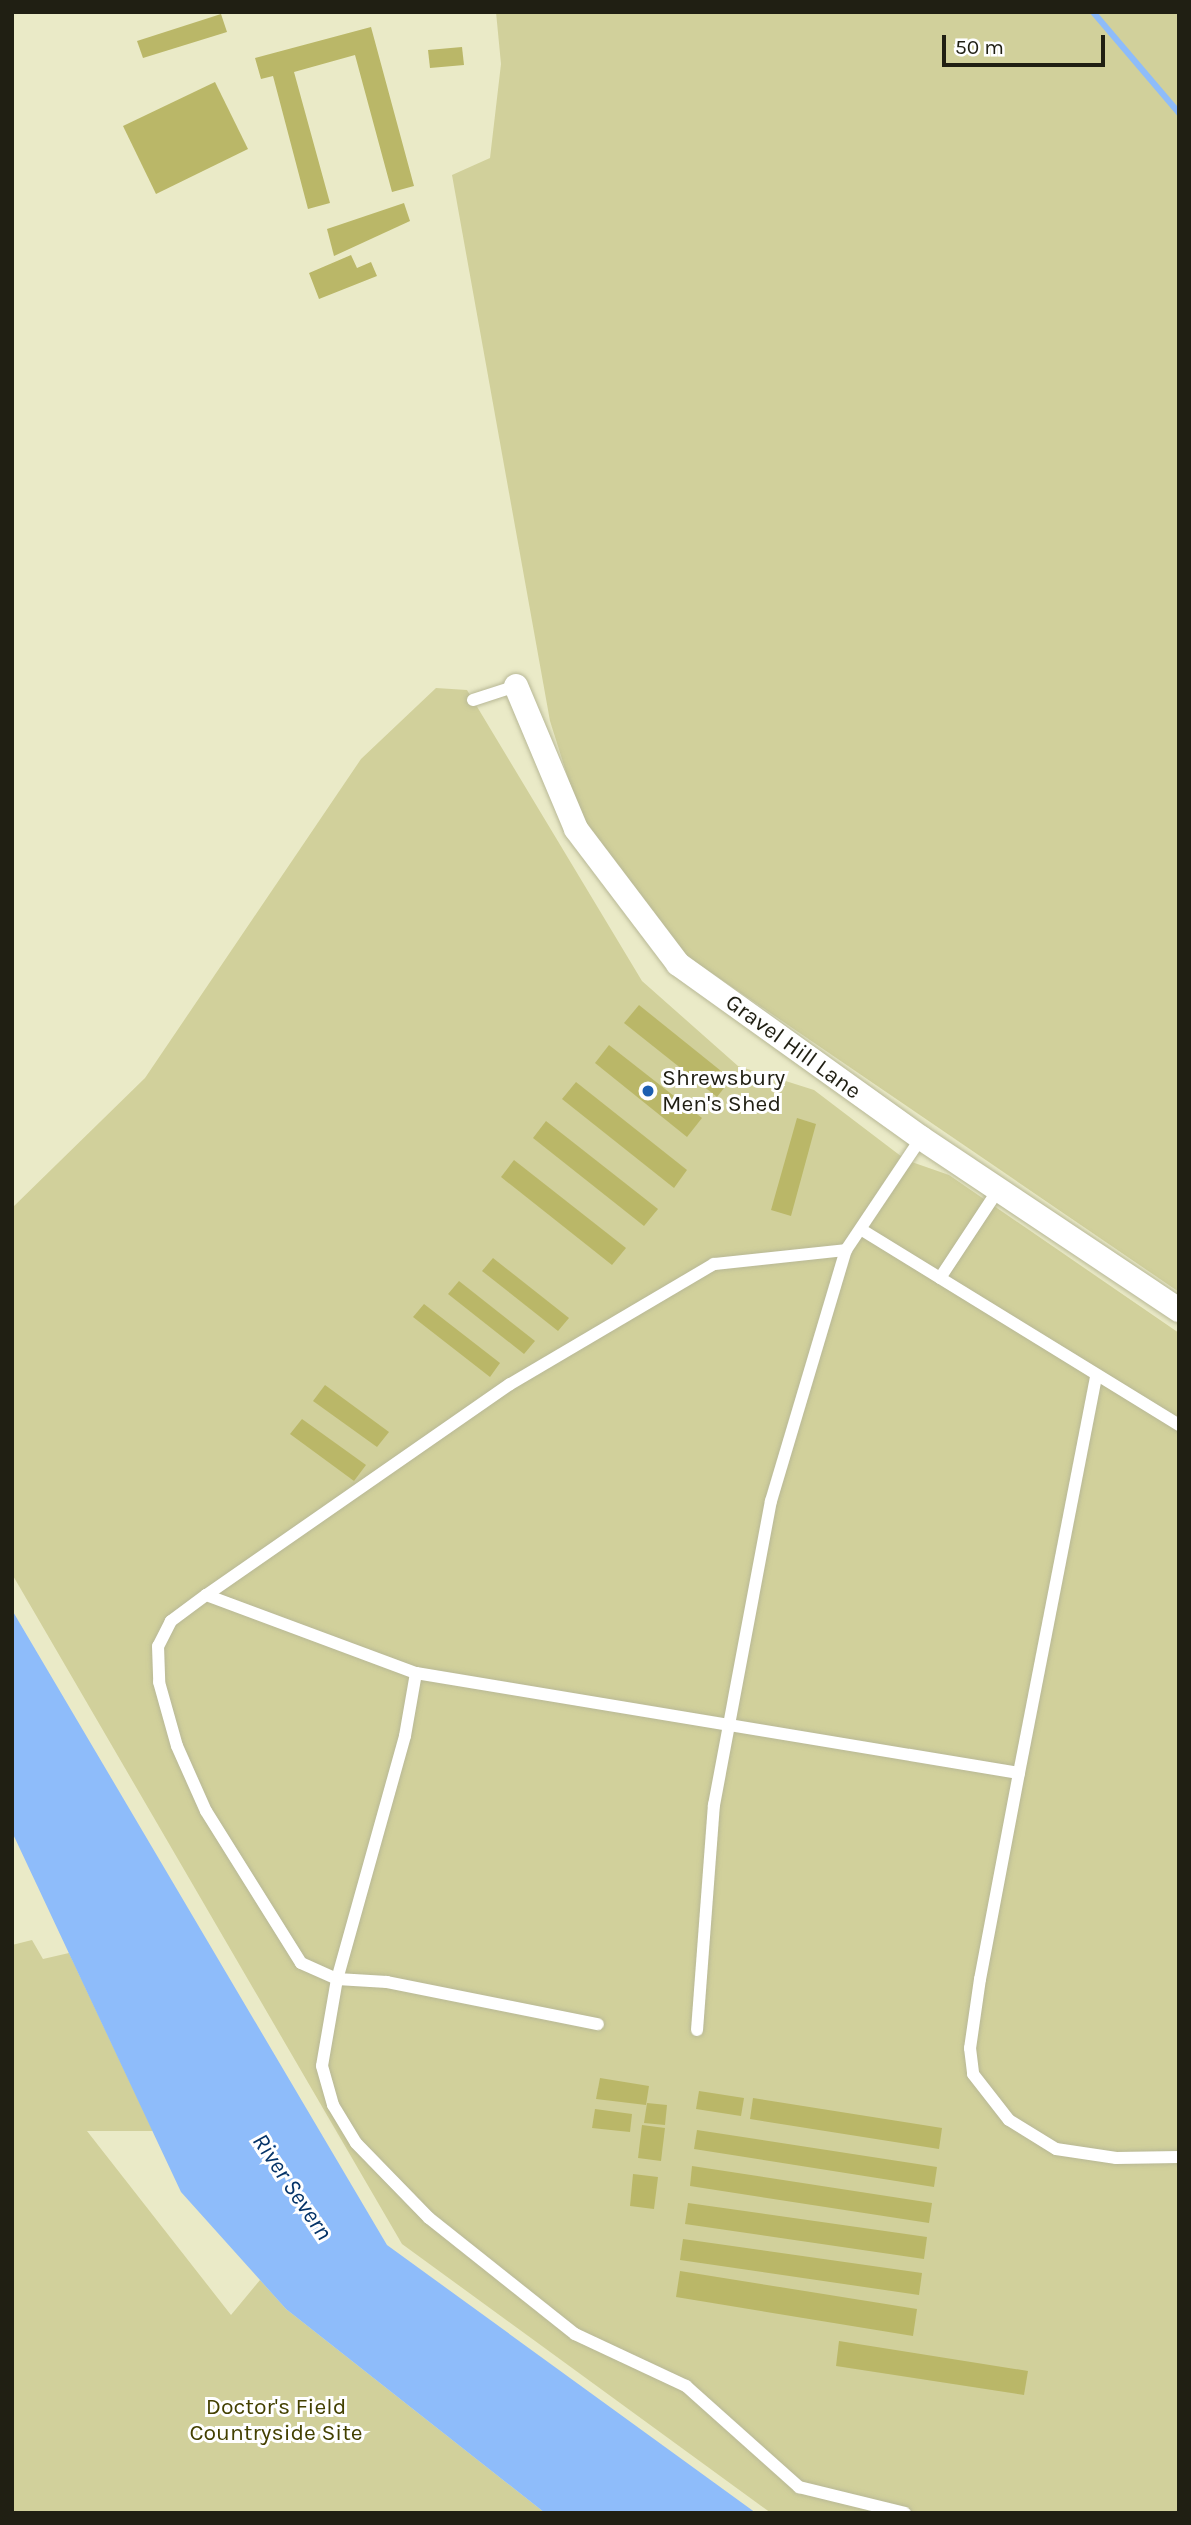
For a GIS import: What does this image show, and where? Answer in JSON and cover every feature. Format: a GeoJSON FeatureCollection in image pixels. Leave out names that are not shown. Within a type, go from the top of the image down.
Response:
{"type":"FeatureCollection","features":[{"type":"Feature","properties":{"kind":"street","name":"Gravel Hill Lane"},"geometry":{"type":"LineString","coordinates":[[516,686],[576,829],[678,964],[920,1138],[1179,1310]]}},
{"type":"Feature","properties":{"kind":"lane"},"geometry":{"type":"LineString","coordinates":[[473,701],[516,686]]}},
{"type":"Feature","properties":{"kind":"lane"},"geometry":{"type":"LineString","coordinates":[[696,2029],[714,1805],[771,1501],[846,1250],[862,1230],[920,1138]]}},
{"type":"Feature","properties":{"kind":"lane"},"geometry":{"type":"LineString","coordinates":[[940,1278],[998,1190]]}},
{"type":"Feature","properties":{"kind":"lane"},"geometry":{"type":"LineString","coordinates":[[862,1230],[1179,1425]]}},
{"type":"Feature","properties":{"kind":"lane"},"geometry":{"type":"LineString","coordinates":[[598,2024],[387,1982],[337,1979],[301,1963],[206,1811],[177,1746],[159,1682],[158,1646],[171,1621],[510,1384],[714,1264],[846,1250]]}},
{"type":"Feature","properties":{"kind":"lane"},"geometry":{"type":"LineString","coordinates":[[1096,1376],[976,2007],[973,2074],[1009,2120],[1056,2149],[1116,2158],[1179,2157]]}},
{"type":"Feature","properties":{"kind":"lane"},"geometry":{"type":"LineString","coordinates":[[206,1595],[416,1673],[729,1721],[1019,1773]]}},
{"type":"Feature","properties":{"kind":"lane"},"geometry":{"type":"LineString","coordinates":[[416,1673],[405,1736],[337,1979],[322,2066],[333,2105],[356,2143],[429,2218],[575,2334],[686,2386],[799,2487],[905,2513]]}},
{"type":"Feature","properties":{"kind":"green space"},"geometry":{"type":"Polygon","coordinates":[[[496,12],[1179,12],[1179,1292],[684,954],[581,819],[550,721],[452,175],[490,158],[501,64],[496,12]]]}},
{"type":"Feature","properties":{"kind":"green space"},"geometry":{"type":"Polygon","coordinates":[[[436,688],[467,690],[642,981],[738,1066],[814,1090],[906,1160],[949,1175],[1179,1333],[1179,2513],[771,2513],[402,2244],[12,1574],[12,1208],[145,1078],[361,759],[436,688]]]}},
{"type":"Feature","properties":{"kind":"green space","name":"Doctor's Field Countryside Site"},"geometry":{"type":"Polygon","coordinates":[[[32,1940],[43,1959],[69,1953],[153,2131],[87,2131],[231,2315],[260,2280],[286,2309],[545,2513],[12,2513],[12,1945],[32,1940]]]}},
{"type":"Feature","properties":{"kind":"water","name":"River Severn"},"geometry":{"type":"Polygon","coordinates":[[[12,1610],[387,2245],[756,2513],[545,2513],[286,2309],[181,2192],[12,1832],[12,1610]]]}},
{"type":"Feature","properties":{"kind":"building"},"geometry":{"type":"Polygon","coordinates":[[[221,14],[227,32],[143,58],[137,41],[221,14]]]}},
{"type":"Feature","properties":{"kind":"building"},"geometry":{"type":"Polygon","coordinates":[[[371,27],[414,186],[392,192],[355,55],[294,72],[330,203],[308,209],[273,76],[261,79],[255,58],[371,27]]]}},
{"type":"Feature","properties":{"kind":"building"},"geometry":{"type":"Polygon","coordinates":[[[462,47],[464,65],[430,68],[428,50],[462,47]]]}},
{"type":"Feature","properties":{"kind":"building"},"geometry":{"type":"Polygon","coordinates":[[[215,82],[248,149],[156,194],[123,126],[215,82]]]}},
{"type":"Feature","properties":{"kind":"building"},"geometry":{"type":"Polygon","coordinates":[[[404,203],[410,221],[334,256],[327,229],[404,203]]]}},
{"type":"Feature","properties":{"kind":"building"},"geometry":{"type":"Polygon","coordinates":[[[351,255],[357,268],[371,262],[377,276],[319,299],[309,273],[351,255]]]}},
{"type":"Feature","properties":{"kind":"building"},"geometry":{"type":"Polygon","coordinates":[[[639,1005],[731,1079],[717,1097],[624,1023],[639,1005]]]}},
{"type":"Feature","properties":{"kind":"building","name":"Shrewsbury Men's Shed"},"geometry":{"type":"Polygon","coordinates":[[[609,1045],[702,1118],[687,1137],[595,1063],[609,1045]]]}},
{"type":"Feature","properties":{"kind":"building"},"geometry":{"type":"Polygon","coordinates":[[[576,1082],[687,1170],[674,1188],[562,1099],[576,1082]]]}},
{"type":"Feature","properties":{"kind":"building"},"geometry":{"type":"Polygon","coordinates":[[[797,1118],[816,1124],[791,1216],[771,1210],[797,1118]]]}},
{"type":"Feature","properties":{"kind":"building"},"geometry":{"type":"Polygon","coordinates":[[[546,1121],[658,1209],[644,1226],[533,1138],[546,1121]]]}},
{"type":"Feature","properties":{"kind":"building"},"geometry":{"type":"Polygon","coordinates":[[[514,1160],[626,1248],[612,1265],[501,1177],[514,1160]]]}},
{"type":"Feature","properties":{"kind":"building"},"geometry":{"type":"Polygon","coordinates":[[[493,1258],[569,1318],[558,1331],[482,1271],[493,1258]]]}},
{"type":"Feature","properties":{"kind":"building"},"geometry":{"type":"Polygon","coordinates":[[[459,1281],[535,1341],[524,1354],[448,1294],[459,1281]]]}},
{"type":"Feature","properties":{"kind":"building"},"geometry":{"type":"Polygon","coordinates":[[[424,1304],[500,1363],[490,1377],[413,1317],[424,1304]]]}},
{"type":"Feature","properties":{"kind":"building"},"geometry":{"type":"Polygon","coordinates":[[[325,1385],[389,1432],[377,1447],[313,1401],[325,1385]]]}},
{"type":"Feature","properties":{"kind":"building"},"geometry":{"type":"Polygon","coordinates":[[[302,1419],[366,1465],[354,1481],[290,1434],[302,1419]]]}},
{"type":"Feature","properties":{"kind":"building"},"geometry":{"type":"Polygon","coordinates":[[[600,2078],[649,2086],[646,2105],[596,2099],[600,2078]]]}},
{"type":"Feature","properties":{"kind":"building"},"geometry":{"type":"Polygon","coordinates":[[[699,2091],[744,2098],[741,2116],[696,2109],[699,2091]]]}},
{"type":"Feature","properties":{"kind":"building"},"geometry":{"type":"Polygon","coordinates":[[[753,2098],[942,2128],[939,2149],[750,2119],[753,2098]]]}},
{"type":"Feature","properties":{"kind":"building"},"geometry":{"type":"Polygon","coordinates":[[[647,2103],[667,2105],[665,2125],[644,2123],[647,2103]]]}},
{"type":"Feature","properties":{"kind":"building"},"geometry":{"type":"Polygon","coordinates":[[[595,2109],[632,2114],[630,2132],[592,2128],[595,2109]]]}},
{"type":"Feature","properties":{"kind":"building"},"geometry":{"type":"Polygon","coordinates":[[[642,2125],[665,2128],[661,2161],[638,2158],[642,2125]]]}},
{"type":"Feature","properties":{"kind":"building"},"geometry":{"type":"Polygon","coordinates":[[[697,2130],[937,2167],[934,2187],[694,2149],[697,2130]]]}},
{"type":"Feature","properties":{"kind":"building"},"geometry":{"type":"Polygon","coordinates":[[[692,2166],[932,2203],[929,2223],[690,2186],[692,2166]]]}},
{"type":"Feature","properties":{"kind":"building"},"geometry":{"type":"Polygon","coordinates":[[[633,2174],[658,2177],[654,2209],[630,2206],[633,2174]]]}},
{"type":"Feature","properties":{"kind":"building"},"geometry":{"type":"Polygon","coordinates":[[[688,2203],[927,2237],[924,2259],[685,2224],[688,2203]]]}},
{"type":"Feature","properties":{"kind":"building"},"geometry":{"type":"Polygon","coordinates":[[[683,2239],[922,2273],[919,2295],[680,2260],[683,2239]]]}},
{"type":"Feature","properties":{"kind":"building"},"geometry":{"type":"Polygon","coordinates":[[[680,2271],[917,2309],[913,2336],[676,2297],[680,2271]]]}},
{"type":"Feature","properties":{"kind":"building"},"geometry":{"type":"Polygon","coordinates":[[[839,2341],[1028,2371],[1024,2395],[836,2366],[839,2341]]]}},
{"type":"Feature","properties":{"kind":"waterway"},"geometry":{"type":"LineString","coordinates":[[1093,12],[1179,113]]}},
{"type":"Feature","properties":{"kind":"place","name":"Shrewsbury Men's Shed"},"geometry":{"type":"Point","coordinates":[648,1091]}}]}
